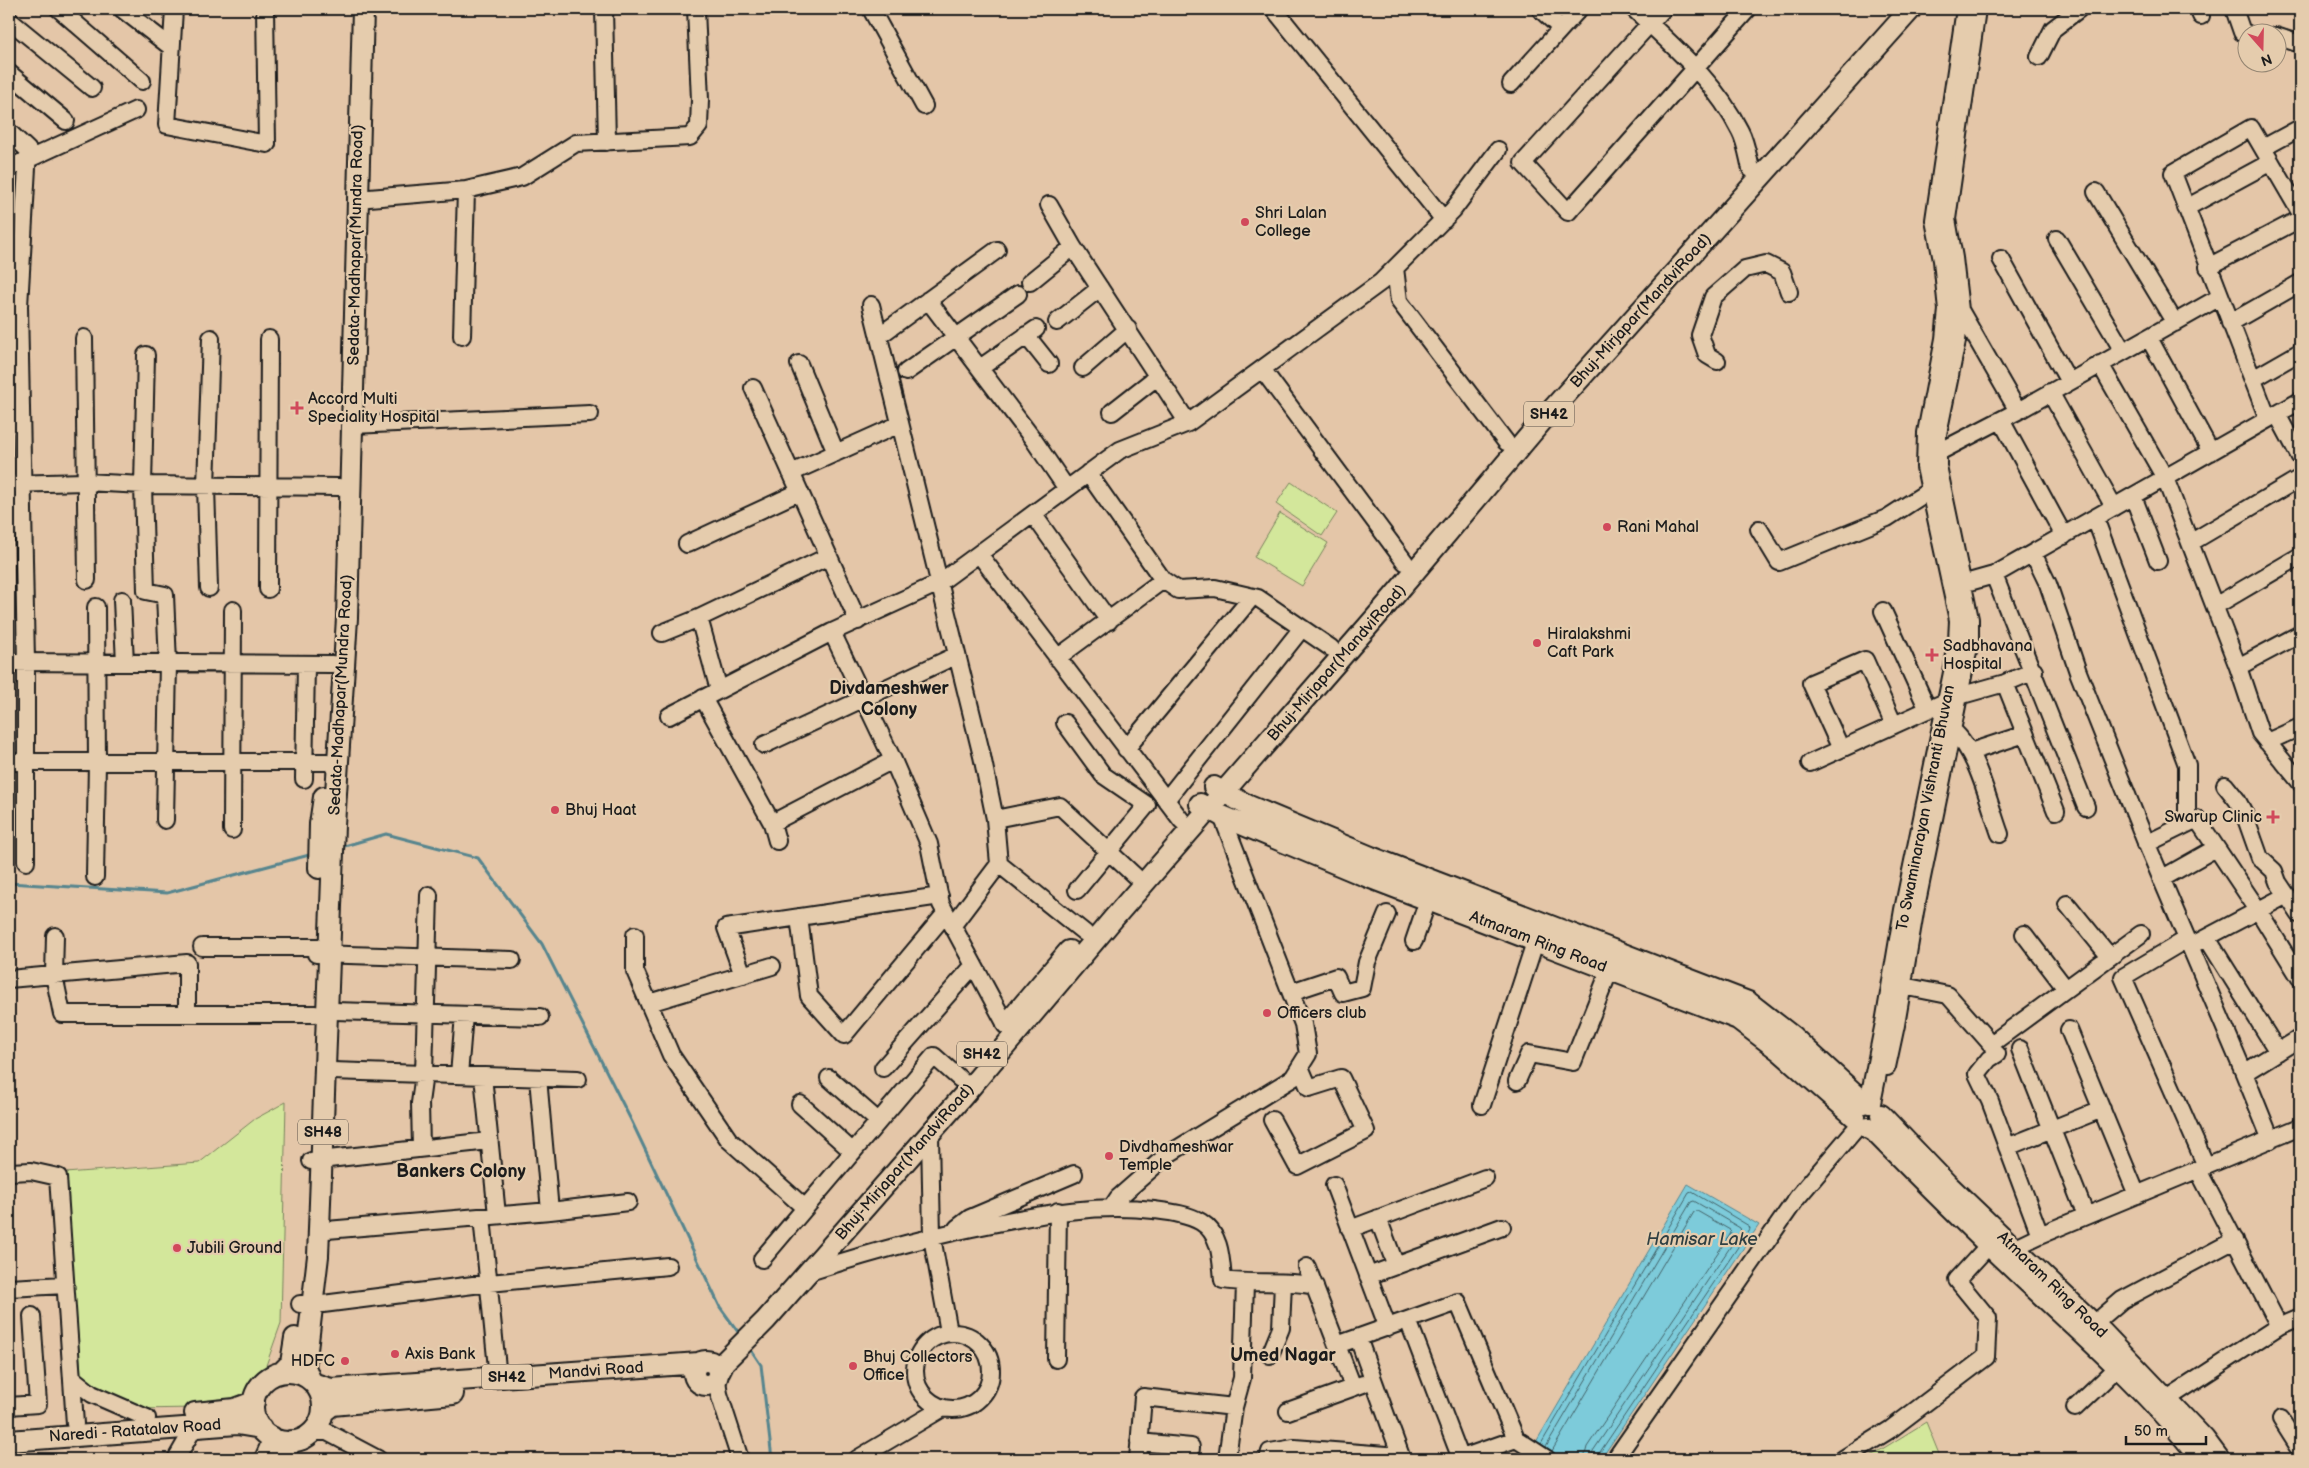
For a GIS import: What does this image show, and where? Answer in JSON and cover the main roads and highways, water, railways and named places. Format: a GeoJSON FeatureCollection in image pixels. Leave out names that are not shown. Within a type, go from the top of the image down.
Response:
{"type":"FeatureCollection","features":[{"type":"Feature","properties":{"kind":"main road","name":"Sedata-Madhapar(Mundra Road)"},"geometry":{"type":"LineString","coordinates":[[317,1161],[321,952],[327,825],[327,762],[339,487],[350,9]]}},
{"type":"Feature","properties":{"kind":"main road","name":"Sedata-Madhapar(Mundra Road)"},"geometry":{"type":"LineString","coordinates":[[327,825],[347,618],[362,9]]}},
{"type":"Feature","properties":{"kind":"main road","name":"Bhuj-Mirjapar(MandviRoad)"},"geometry":{"type":"LineString","coordinates":[[763,1316],[809,1272],[1210,809],[1218,790],[1331,648],[1506,442],[1893,9]]}},
{"type":"Feature","properties":{"kind":"main road","name":"Bhuj-Mirjapar(MandviRoad)"},"geometry":{"type":"LineString","coordinates":[[1218,790],[1541,422],[1912,9]]}},
{"type":"Feature","properties":{"kind":"main road","name":"To Swaminarayan Vishranti Bhuvan"},"geometry":{"type":"LineString","coordinates":[[1868,1114],[1904,910],[1953,699],[1959,641],[1960,620],[1927,467],[1928,433],[1946,339],[1949,310],[1944,260],[1936,220],[1967,9]]}},
{"type":"Feature","properties":{"kind":"main road","name":"Atmaram Ring Road"},"geometry":{"type":"LineString","coordinates":[[1218,790],[1249,806],[1371,857],[1748,1002],[1793,1037],[1868,1114],[1933,1170],[2094,1324],[2167,1399],[2219,1459]]}},
{"type":"Feature","properties":{"kind":"main road","name":"Bhuj-Mirjapar(MandviRoad)"},"geometry":{"type":"LineString","coordinates":[[763,1316],[960,1079],[1182,821],[1210,809]]}},
{"type":"Feature","properties":{"kind":"main road","name":"Atmaram Ring Road"},"geometry":{"type":"LineString","coordinates":[[1210,809],[1428,900],[1738,1019],[1868,1114],[1874,1131],[2117,1368],[2201,1459]]}},
{"type":"Feature","properties":{"kind":"main road","name":"Sedata-Madhapar(Mundra Road)"},"geometry":{"type":"LineString","coordinates":[[313,1382],[305,1367],[306,1255],[317,1161],[325,1012],[321,952]]}},
{"type":"Feature","properties":{"kind":"main road","name":"Sedata-Madhapar(Mundra Road)"},"geometry":{"type":"LineString","coordinates":[[282,1372],[291,1363],[306,1304]]}},
{"type":"Feature","properties":{"kind":"main road","name":"SH42"},"geometry":{"type":"LineString","coordinates":[[710,1369],[763,1316]]}},
{"type":"Feature","properties":{"kind":"main road","name":"Mandvi Road"},"geometry":{"type":"LineString","coordinates":[[313,1382],[331,1389],[710,1369]]}},
{"type":"Feature","properties":{"kind":"main road","name":"Mandvi Road"},"geometry":{"type":"LineString","coordinates":[[321,1424],[332,1405],[687,1374],[710,1369]]}},
{"type":"Feature","properties":{"kind":"main road"},"geometry":{"type":"LineString","coordinates":[[265,1459],[270,1448],[266,1433],[254,1416],[254,1402],[258,1388],[269,1378],[282,1372],[297,1373],[313,1382],[322,1397],[321,1424],[292,1441],[281,1459]]}},
{"type":"Feature","properties":{"kind":"main road","name":"Naredi - Ratatalav Road"},"geometry":{"type":"LineString","coordinates":[[9,1430],[235,1409],[254,1402]]}},
{"type":"Feature","properties":{"kind":"main road","name":"Naredi - Ratatalav Road"},"geometry":{"type":"LineString","coordinates":[[9,1441],[237,1424],[266,1433]]}},
{"type":"Feature","properties":{"kind":"main road"},"geometry":{"type":"LineString","coordinates":[[266,1433],[292,1441]]}},
{"type":"Feature","properties":{"kind":"water","name":"Hamisar Lake"},"geometry":{"type":"Polygon","coordinates":[[[1688,1184],[1759,1225],[1601,1459],[1526,1459],[1688,1184]]]}},
{"type":"Feature","properties":{"kind":"waterway"},"geometry":{"type":"LineString","coordinates":[[341,847],[386,834],[478,858],[542,944],[632,1122],[720,1307],[741,1336]]}},
{"type":"Feature","properties":{"kind":"waterway"},"geometry":{"type":"LineString","coordinates":[[9,883],[167,893],[313,854]]}},
{"type":"Feature","properties":{"kind":"waterway"},"geometry":{"type":"LineString","coordinates":[[749,1347],[761,1365],[772,1459]]}},
{"type":"Feature","properties":{"kind":"place","name":"Shri Lalan College"},"geometry":{"type":"Point","coordinates":[1245,222]}},
{"type":"Feature","properties":{"kind":"place","name":"Accord Multi Speciality Hospital"},"geometry":{"type":"Point","coordinates":[297,408]}},
{"type":"Feature","properties":{"kind":"place","name":"Rani Mahal"},"geometry":{"type":"Point","coordinates":[1607,527]}},
{"type":"Feature","properties":{"kind":"place","name":"Hiralakshmi Caft Park"},"geometry":{"type":"Point","coordinates":[1537,643]}},
{"type":"Feature","properties":{"kind":"place","name":"Sadbhavana Hospital"},"geometry":{"type":"Point","coordinates":[1932,655]}},
{"type":"Feature","properties":{"kind":"place","name":"Bhuj Haat"},"geometry":{"type":"Point","coordinates":[555,810]}},
{"type":"Feature","properties":{"kind":"place","name":"Swarup Clinic"},"geometry":{"type":"Point","coordinates":[2273,817]}},
{"type":"Feature","properties":{"kind":"place","name":"Officers club"},"geometry":{"type":"Point","coordinates":[1267,1013]}},
{"type":"Feature","properties":{"kind":"place","name":"Divdhameshwar Temple"},"geometry":{"type":"Point","coordinates":[1109,1156]}},
{"type":"Feature","properties":{"kind":"place","name":"Jubili Ground"},"geometry":{"type":"Point","coordinates":[177,1248]}},
{"type":"Feature","properties":{"kind":"place","name":"Axis Bank"},"geometry":{"type":"Point","coordinates":[395,1354]}},
{"type":"Feature","properties":{"kind":"place","name":"HDFC"},"geometry":{"type":"Point","coordinates":[345,1361]}},
{"type":"Feature","properties":{"kind":"place","name":"Bhuj Collectors Office"},"geometry":{"type":"Point","coordinates":[853,1366]}},
{"type":"Feature","properties":{"kind":"district","name":"Divdameshwer Colony"},"geometry":{"type":"Point","coordinates":[889,698]}},
{"type":"Feature","properties":{"kind":"district","name":"Bankers Colony"},"geometry":{"type":"Point","coordinates":[461,1171]}},
{"type":"Feature","properties":{"kind":"district","name":"Umed Nagar"},"geometry":{"type":"Point","coordinates":[1283,1355]}}]}
